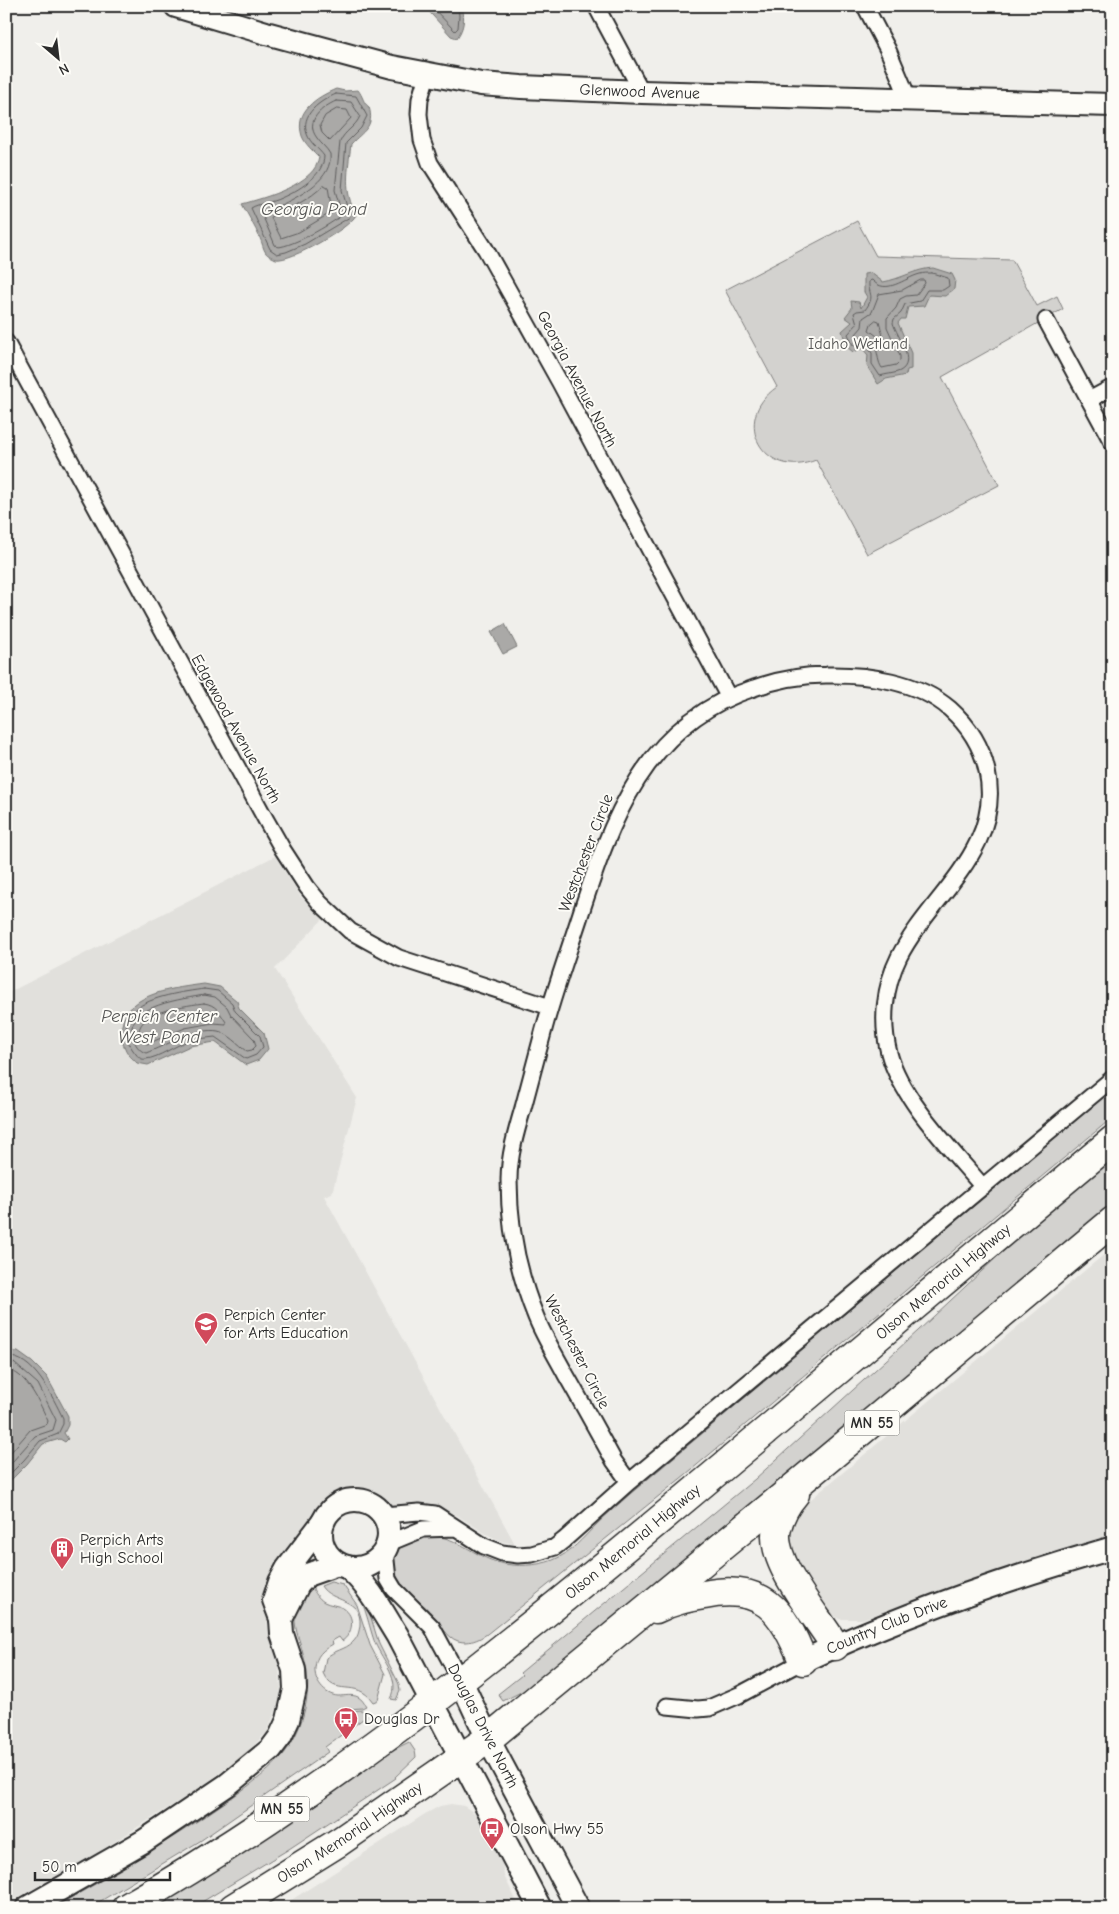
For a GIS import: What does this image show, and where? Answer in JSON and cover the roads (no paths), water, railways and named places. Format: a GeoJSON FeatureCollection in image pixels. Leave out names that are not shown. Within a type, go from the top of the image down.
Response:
{"type":"FeatureCollection","features":[{"type":"Feature","properties":{"kind":"highway","name":"Olson Memorial Highway"},"geometry":{"type":"LineString","coordinates":[[126,1908],[263,1823],[433,1703],[630,1545],[1113,1140]]}},
{"type":"Feature","properties":{"kind":"highway","name":"Olson Memorial Highway"},"geometry":{"type":"LineString","coordinates":[[233,1908],[339,1842],[488,1739],[631,1623],[1113,1221]]}},
{"type":"Feature","properties":{"kind":"highway"},"geometry":{"type":"LineString","coordinates":[[810,1474],[786,1507],[777,1528],[776,1538],[781,1559],[790,1576],[835,1646]]}},
{"type":"Feature","properties":{"kind":"highway"},"geometry":{"type":"LineString","coordinates":[[631,1623],[666,1604],[719,1592],[739,1592],[758,1598],[773,1608],[792,1632],[803,1661]]}},
{"type":"Feature","properties":{"kind":"street","name":"Glenwood Avenue"},"geometry":{"type":"LineString","coordinates":[[176,6],[348,56],[427,75],[481,84],[642,92],[1113,105]]}},
{"type":"Feature","properties":{"kind":"street"},"geometry":{"type":"LineString","coordinates":[[596,6],[642,92]]}},
{"type":"Feature","properties":{"kind":"street"},"geometry":{"type":"LineString","coordinates":[[865,6],[888,50],[909,100]]}},
{"type":"Feature","properties":{"kind":"street","name":"Georgia Avenue North"},"geometry":{"type":"LineString","coordinates":[[427,75],[420,99],[419,114],[422,140],[430,163],[490,258],[559,381],[728,696]]}},
{"type":"Feature","properties":{"kind":"street"},"geometry":{"type":"LineString","coordinates":[[1046,320],[1113,444]]}},
{"type":"Feature","properties":{"kind":"street","name":"Edgewood Avenue North"},"geometry":{"type":"LineString","coordinates":[[6,342],[270,828],[296,870],[320,903],[350,931],[399,958],[550,1007]]}},
{"type":"Feature","properties":{"kind":"street"},"geometry":{"type":"LineString","coordinates":[[1089,400],[1113,387]]}},
{"type":"Feature","properties":{"kind":"street","name":"Westchester Circle"},"geometry":{"type":"LineString","coordinates":[[628,1482],[614,1461],[538,1321],[522,1278],[514,1238],[509,1176],[512,1155],[550,1007],[589,887],[624,799],[643,770],[666,742],[692,718],[728,696],[795,677],[836,675],[875,678],[920,691],[942,702],[963,722],[980,749],[989,778],[990,793],[986,823],[980,839],[965,866],[913,933],[897,960],[887,990],[884,1022],[891,1059],[908,1094],[983,1187]]}},
{"type":"Feature","properties":{"kind":"street"},"geometry":{"type":"LineString","coordinates":[[384,1515],[420,1512],[435,1514],[484,1546],[502,1553],[518,1555],[539,1552],[555,1547],[628,1482],[1113,1078]]}},
{"type":"Feature","properties":{"kind":"street"},"geometry":{"type":"LineString","coordinates":[[27,1908],[144,1841],[227,1785],[271,1749],[280,1737],[288,1720],[295,1689],[294,1670],[282,1634],[281,1619],[274,1600],[280,1582],[287,1569],[329,1512],[337,1505],[348,1500],[360,1500],[371,1503],[384,1515],[390,1533],[387,1547],[378,1560],[368,1566],[357,1568],[342,1566],[307,1574],[298,1585],[281,1619]]}},
{"type":"Feature","properties":{"kind":"street"},"geometry":{"type":"LineString","coordinates":[[323,1522],[322,1541],[330,1558],[342,1566]]}},
{"type":"Feature","properties":{"kind":"street"},"geometry":{"type":"LineString","coordinates":[[387,1547],[422,1529],[456,1528]]}},
{"type":"Feature","properties":{"kind":"street","name":"Douglas Drive North"},"geometry":{"type":"LineString","coordinates":[[387,1547],[388,1578],[394,1589],[432,1627],[461,1681],[488,1739],[578,1908]]}},
{"type":"Feature","properties":{"kind":"street","name":"Country Club Drive"},"geometry":{"type":"LineString","coordinates":[[667,1706],[698,1709],[709,1708],[739,1695],[835,1646],[962,1595],[1113,1548]]}},
{"type":"Feature","properties":{"kind":"street","name":"Douglas Drive North"},"geometry":{"type":"LineString","coordinates":[[342,1566],[359,1578],[372,1593],[397,1635],[540,1908]]}},
{"type":"Feature","properties":{"kind":"water"},"geometry":{"type":"Polygon","coordinates":[[[424,6],[462,6],[463,23],[457,38],[451,36],[424,6]]]}},
{"type":"Feature","properties":{"kind":"water","name":"Georgia Pond"},"geometry":{"type":"Polygon","coordinates":[[[336,89],[345,91],[358,90],[365,104],[369,107],[369,124],[351,144],[348,189],[356,215],[343,228],[319,243],[294,255],[283,259],[276,259],[265,251],[242,204],[288,188],[309,175],[316,167],[319,157],[303,139],[300,127],[301,119],[309,106],[322,96],[336,89]]]}},
{"type":"Feature","properties":{"kind":"water"},"geometry":{"type":"Polygon","coordinates":[[[933,268],[952,274],[955,280],[954,289],[945,296],[929,295],[924,306],[908,307],[905,319],[901,319],[898,323],[911,353],[911,369],[907,370],[906,375],[886,379],[878,384],[867,366],[868,355],[862,348],[853,352],[847,347],[842,331],[852,322],[845,317],[852,308],[851,301],[859,302],[861,308],[867,297],[864,292],[864,274],[871,273],[883,282],[920,270],[933,268]]]}},
{"type":"Feature","properties":{"kind":"water"},"geometry":{"type":"Polygon","coordinates":[[[505,624],[517,647],[503,654],[491,632],[505,624]]]}},
{"type":"Feature","properties":{"kind":"water","name":"Perpich Center West Pond"},"geometry":{"type":"Polygon","coordinates":[[[204,984],[220,987],[237,1001],[239,1008],[264,1033],[268,1049],[259,1060],[246,1065],[215,1042],[190,1046],[148,1065],[137,1063],[127,1052],[122,1040],[121,1028],[126,1014],[134,1005],[155,994],[181,987],[204,984]]]}},
{"type":"Feature","properties":{"kind":"water"},"geometry":{"type":"Polygon","coordinates":[[[6,1352],[18,1352],[32,1362],[47,1377],[68,1416],[68,1425],[64,1433],[68,1439],[65,1442],[60,1439],[43,1444],[27,1464],[6,1485],[6,1352]]]}},
{"type":"Feature","properties":{"kind":"place","name":"Perpich Center for Arts Education"},"geometry":{"type":"Point","coordinates":[206,1345]}},
{"type":"Feature","properties":{"kind":"place","name":"Perpich Arts High School"},"geometry":{"type":"Point","coordinates":[62,1570]}},
{"type":"Feature","properties":{"kind":"place","name":"Douglas Dr"},"geometry":{"type":"Point","coordinates":[346,1740]}},
{"type":"Feature","properties":{"kind":"place","name":"Olson Hwy 55"},"geometry":{"type":"Point","coordinates":[492,1850]}},
{"type":"Feature","properties":{"kind":"park label","name":"Idaho Wetland"},"geometry":{"type":"Point","coordinates":[858,344]}}]}
